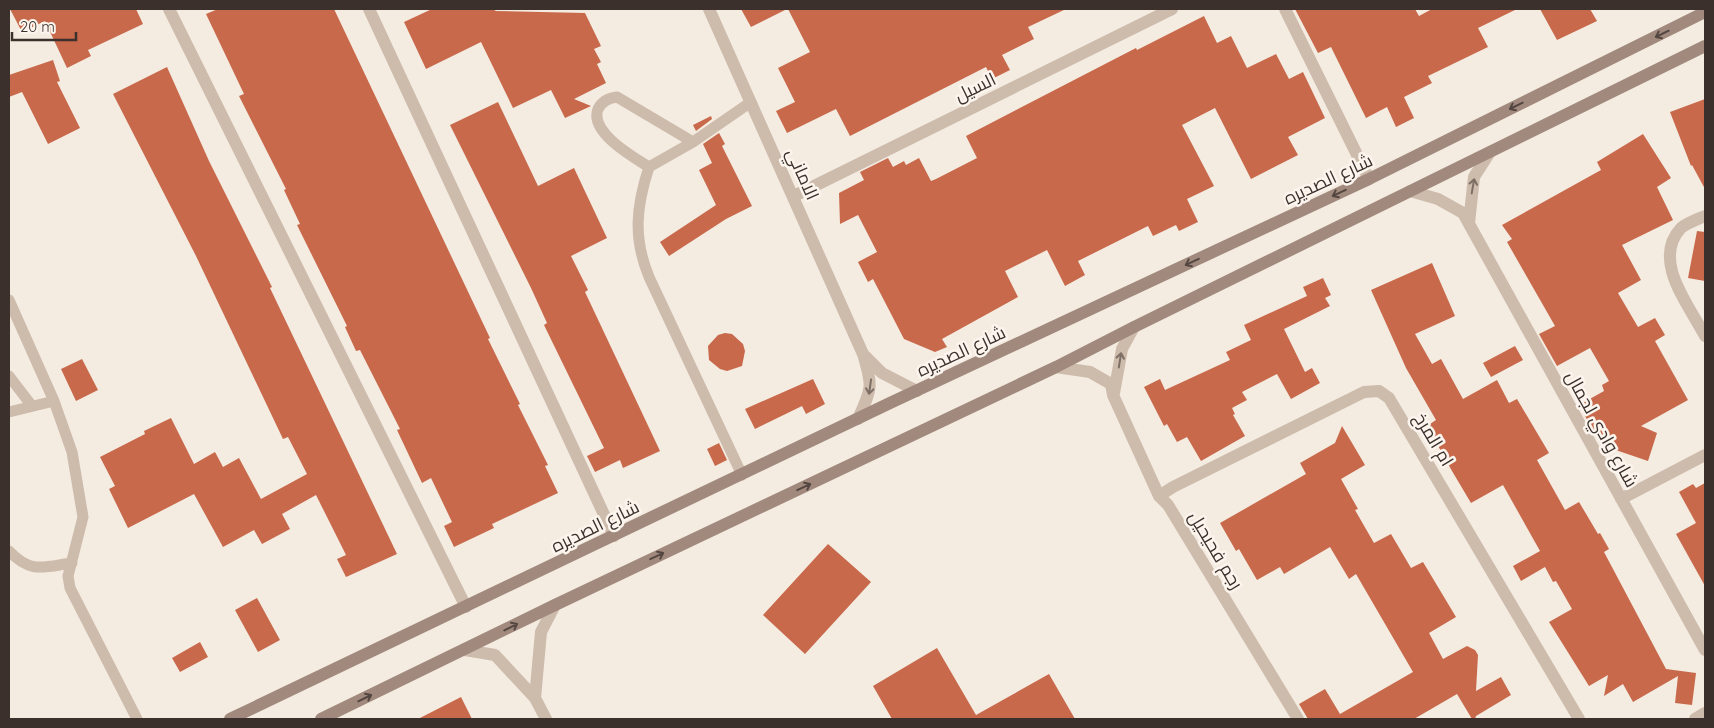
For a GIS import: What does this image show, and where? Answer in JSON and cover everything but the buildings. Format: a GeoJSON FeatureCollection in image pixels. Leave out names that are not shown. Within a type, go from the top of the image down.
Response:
{"type":"FeatureCollection","features":[{"type":"Feature","properties":{"kind":"main road","name":"شارع الصديره"},"geometry":{"type":"LineString","coordinates":[[230,719],[917,391],[1369,179],[1705,12]]}},
{"type":"Feature","properties":{"kind":"main road"},"geometry":{"type":"LineString","coordinates":[[321,719],[332,716],[555,605],[1056,367],[1705,46]]}},
{"type":"Feature","properties":{"kind":"street"},"geometry":{"type":"LineString","coordinates":[[169,9],[466,607]]}},
{"type":"Feature","properties":{"kind":"street"},"geometry":{"type":"LineString","coordinates":[[369,9],[614,536]]}},
{"type":"Feature","properties":{"kind":"street","name":"الاماني"},"geometry":{"type":"LineString","coordinates":[[709,9],[864,354],[871,381],[868,397],[858,419]]}},
{"type":"Feature","properties":{"kind":"street","name":"السيل"},"geometry":{"type":"LineString","coordinates":[[794,196],[1172,9]]}},
{"type":"Feature","properties":{"kind":"street"},"geometry":{"type":"LineString","coordinates":[[1285,9],[1369,179]]}},
{"type":"Feature","properties":{"kind":"street"},"geometry":{"type":"LineString","coordinates":[[1469,226],[1474,177],[1490,152]]}},
{"type":"Feature","properties":{"kind":"street","name":"شارع وادي لجمال"},"geometry":{"type":"LineString","coordinates":[[1410,191],[1431,196],[1463,213],[1705,650]]}},
{"type":"Feature","properties":{"kind":"street"},"geometry":{"type":"LineString","coordinates":[[1705,216],[1682,227],[1670,245],[1670,270],[1705,336]]}},
{"type":"Feature","properties":{"kind":"street"},"geometry":{"type":"LineString","coordinates":[[1113,395],[1122,349],[1134,327]]}},
{"type":"Feature","properties":{"kind":"street","name":"الاماني"},"geometry":{"type":"LineString","coordinates":[[864,354],[882,373],[917,391]]}},
{"type":"Feature","properties":{"kind":"street","name":"رجم فحيحيل"},"geometry":{"type":"LineString","coordinates":[[1056,367],[1079,368],[1101,377],[1111,384],[1113,395],[1159,496],[1168,505],[1298,719]]}},
{"type":"Feature","properties":{"kind":"street","name":"ام المرخ"},"geometry":{"type":"LineString","coordinates":[[1159,496],[1173,486],[1364,392],[1379,391],[1389,398],[1580,719]]}},
{"type":"Feature","properties":{"kind":"street"},"geometry":{"type":"LineString","coordinates":[[1621,499],[1705,455]]}},
{"type":"Feature","properties":{"kind":"street"},"geometry":{"type":"LineString","coordinates":[[535,698],[541,632],[555,605]]}},
{"type":"Feature","properties":{"kind":"street"},"geometry":{"type":"LineString","coordinates":[[465,650],[495,655],[535,698],[546,719]]}},
{"type":"Feature","properties":{"kind":"street"},"geometry":{"type":"LineString","coordinates":[[1695,719],[1705,713]]}},
{"type":"Feature","properties":{"kind":"lane"},"geometry":{"type":"LineString","coordinates":[[649,167],[609,139],[598,124],[596,118],[598,108],[604,101],[617,97],[624,100],[693,142]]}},
{"type":"Feature","properties":{"kind":"lane"},"geometry":{"type":"LineString","coordinates":[[742,475],[640,254],[636,232],[642,187],[649,167],[693,142],[751,102]]}},
{"type":"Feature","properties":{"kind":"lane"},"geometry":{"type":"LineString","coordinates":[[9,300],[54,401],[72,452],[83,517],[68,576],[70,588],[137,719]]}},
{"type":"Feature","properties":{"kind":"lane"},"geometry":{"type":"LineString","coordinates":[[9,376],[32,406]]}},
{"type":"Feature","properties":{"kind":"lane"},"geometry":{"type":"LineString","coordinates":[[9,412],[54,401]]}},
{"type":"Feature","properties":{"kind":"lane"},"geometry":{"type":"LineString","coordinates":[[9,552],[20,563],[37,568],[72,563]]}}]}
